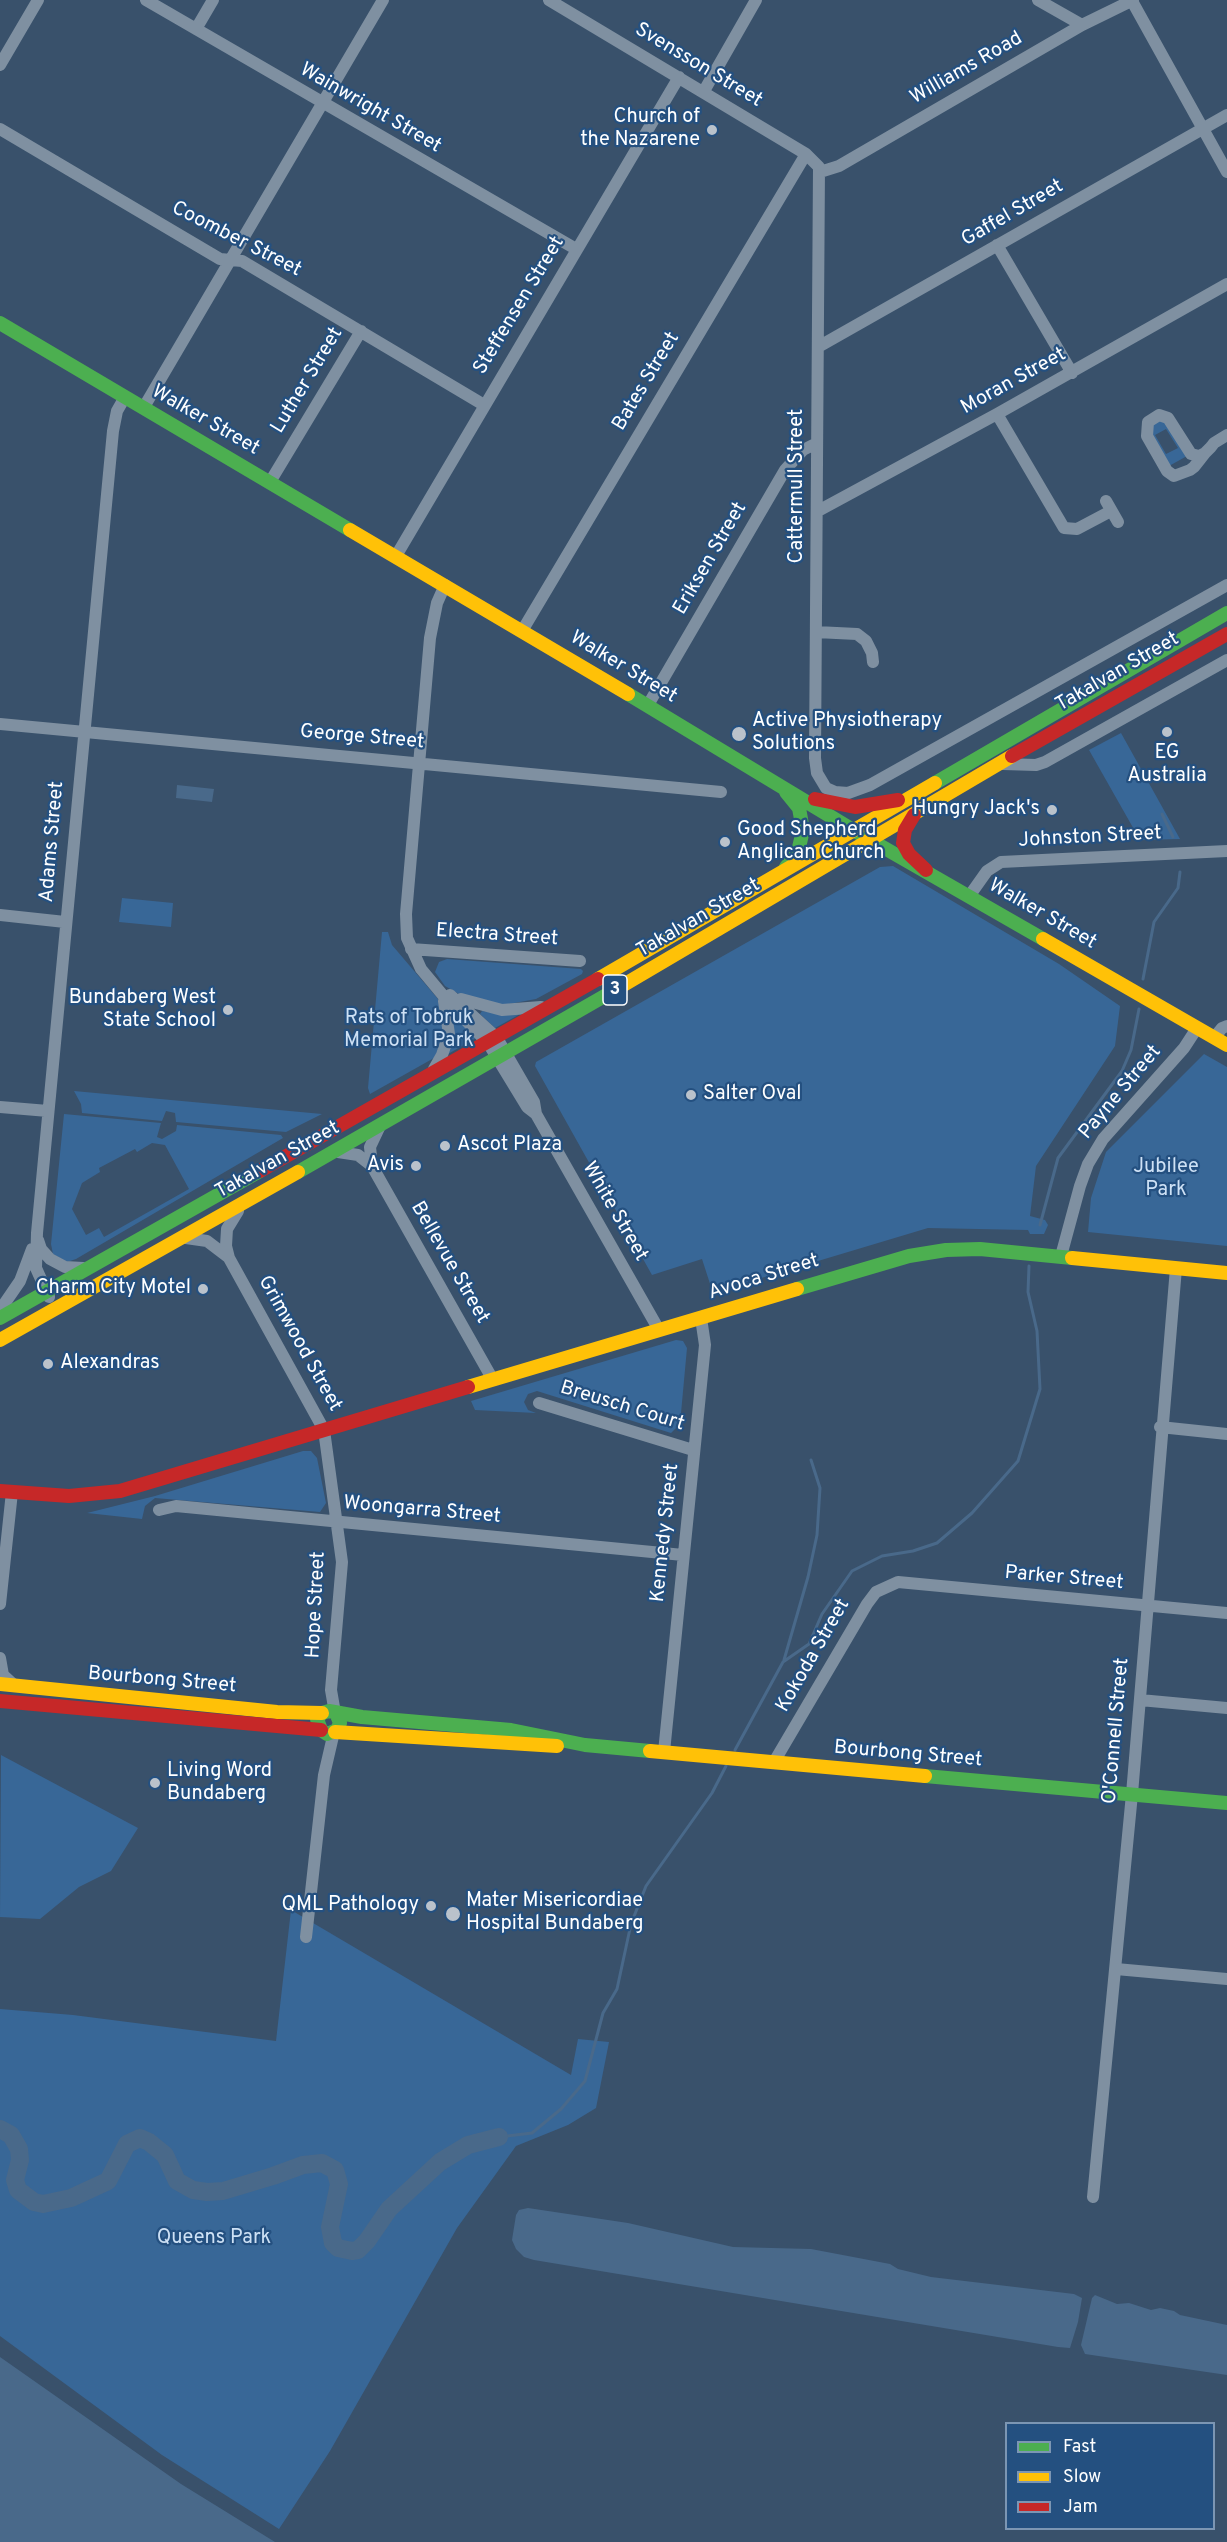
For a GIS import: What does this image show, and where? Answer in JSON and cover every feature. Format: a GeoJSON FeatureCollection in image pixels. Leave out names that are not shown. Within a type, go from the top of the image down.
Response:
{"type":"FeatureCollection","features":[{"type":"Feature","properties":{"kind":"main road","name":"Walker Street"},"geometry":{"type":"LineString","coordinates":[[0,323],[761,772],[853,830],[970,895],[1227,1045]]}},
{"type":"Feature","properties":{"kind":"main road","name":"Takalvan Street"},"geometry":{"type":"LineString","coordinates":[[0,1318],[492,1041],[905,798],[1227,613]]}},
{"type":"Feature","properties":{"kind":"main road","name":"Takalvan Street"},"geometry":{"type":"LineString","coordinates":[[0,1340],[502,1056],[998,764],[1227,634]]}},
{"type":"Feature","properties":{"kind":"main road"},"geometry":{"type":"LineString","coordinates":[[761,772],[793,798],[802,819],[802,838],[798,852],[780,872]]}},
{"type":"Feature","properties":{"kind":"main road"},"geometry":{"type":"LineString","coordinates":[[789,789],[825,803],[844,807],[879,805],[905,798]]}},
{"type":"Feature","properties":{"kind":"main road"},"geometry":{"type":"LineString","coordinates":[[916,812],[906,825],[903,843],[909,854],[926,870]]}},
{"type":"Feature","properties":{"kind":"main road","name":"Avoca Street"},"geometry":{"type":"LineString","coordinates":[[324,1430],[909,1256],[945,1250],[980,1249],[1227,1273]]}},
{"type":"Feature","properties":{"kind":"main road"},"geometry":{"type":"LineString","coordinates":[[6,1491],[69,1496],[120,1491],[324,1430]]}},
{"type":"Feature","properties":{"kind":"main road","name":"Bourbong Street"},"geometry":{"type":"LineString","coordinates":[[0,1684],[277,1712],[329,1713],[514,1731],[585,1745]]}},
{"type":"Feature","properties":{"kind":"main road"},"geometry":{"type":"LineString","coordinates":[[20,1687],[30,1690],[32,1697],[29,1702],[22,1703]]}},
{"type":"Feature","properties":{"kind":"main road","name":"Bourbong Street"},"geometry":{"type":"LineString","coordinates":[[0,1701],[328,1731],[360,1731],[513,1745],[585,1745],[1227,1803]]}},
{"type":"Feature","properties":{"kind":"main road"},"geometry":{"type":"LineString","coordinates":[[329,1713],[340,1723],[328,1731],[317,1719],[329,1713]]}},
{"type":"Feature","properties":{"kind":"main road"},"geometry":{"type":"LineString","coordinates":[[513,1745],[519,1743],[521,1738],[514,1731]]}},
{"type":"Feature","properties":{"kind":"street"},"geometry":{"type":"LineString","coordinates":[[0,65],[38,0]]}},
{"type":"Feature","properties":{"kind":"street","name":"Wainwright Street"},"geometry":{"type":"LineString","coordinates":[[146,0],[321,104],[576,249]]}},
{"type":"Feature","properties":{"kind":"street"},"geometry":{"type":"LineString","coordinates":[[196,29],[213,0]]}},
{"type":"Feature","properties":{"kind":"street"},"geometry":{"type":"LineString","coordinates":[[144,407],[383,0]]}},
{"type":"Feature","properties":{"kind":"street","name":"Svensson Street"},"geometry":{"type":"LineString","coordinates":[[549,0],[806,154],[817,163],[820,172]]}},
{"type":"Feature","properties":{"kind":"street"},"geometry":{"type":"LineString","coordinates":[[704,91],[756,0]]}},
{"type":"Feature","properties":{"kind":"street"},"geometry":{"type":"LineString","coordinates":[[1038,0],[1082,25]]}},
{"type":"Feature","properties":{"kind":"street"},"geometry":{"type":"LineString","coordinates":[[1133,1],[1227,171]]}},
{"type":"Feature","properties":{"kind":"street","name":"Williams Road"},"geometry":{"type":"LineString","coordinates":[[820,172],[839,166],[1082,25],[1133,1]]}},
{"type":"Feature","properties":{"kind":"street","name":"Steffensen Street"},"geometry":{"type":"LineString","coordinates":[[396,556],[679,77]]}},
{"type":"Feature","properties":{"kind":"street","name":"Gaffel Street"},"geometry":{"type":"LineString","coordinates":[[818,347],[1227,115]]}},
{"type":"Feature","properties":{"kind":"street","name":"Coomber Street"},"geometry":{"type":"LineString","coordinates":[[0,129],[220,259],[242,261],[484,405]]}},
{"type":"Feature","properties":{"kind":"street","name":"Bates Street"},"geometry":{"type":"LineString","coordinates":[[522,631],[806,154]]}},
{"type":"Feature","properties":{"kind":"street","name":"Cattermull Street"},"geometry":{"type":"LineString","coordinates":[[820,172],[815,766],[823,784],[835,792]]}},
{"type":"Feature","properties":{"kind":"street"},"geometry":{"type":"LineString","coordinates":[[997,245],[1072,373]]}},
{"type":"Feature","properties":{"kind":"street","name":"Moran Street"},"geometry":{"type":"LineString","coordinates":[[818,511],[1072,373],[1227,284]]}},
{"type":"Feature","properties":{"kind":"street","name":"Luther Street"},"geometry":{"type":"LineString","coordinates":[[270,482],[361,331]]}},
{"type":"Feature","properties":{"kind":"street","name":"Adams Street"},"geometry":{"type":"LineString","coordinates":[[55,1308],[36,1268],[37,1233],[113,431],[117,411],[125,397]]}},
{"type":"Feature","properties":{"kind":"street"},"geometry":{"type":"LineString","coordinates":[[997,414],[1064,528],[1077,529],[1111,511]]}},
{"type":"Feature","properties":{"kind":"street"},"geometry":{"type":"LineString","coordinates":[[1205,453],[1197,456],[1189,452],[1168,418],[1159,415],[1148,422],[1148,436],[1172,475],[1177,476],[1190,470],[1214,443],[1227,435]]}},
{"type":"Feature","properties":{"kind":"street","name":"Eriksen Street"},"geometry":{"type":"LineString","coordinates":[[648,705],[785,470],[803,450],[817,443]]}},
{"type":"Feature","properties":{"kind":"street"},"geometry":{"type":"LineString","coordinates":[[445,585],[432,624],[406,914],[407,938],[428,978],[492,1041]]}},
{"type":"Feature","properties":{"kind":"street","name":"Takalvan Street"},"geometry":{"type":"LineString","coordinates":[[835,792],[859,790],[896,771],[1227,585]]}},
{"type":"Feature","properties":{"kind":"street"},"geometry":{"type":"LineString","coordinates":[[816,632],[857,634],[866,641],[872,653],[873,663]]}},
{"type":"Feature","properties":{"kind":"street","name":"Takalvan Street"},"geometry":{"type":"LineString","coordinates":[[998,764],[1036,765],[1045,762],[1227,660]]}},
{"type":"Feature","properties":{"kind":"street","name":"George Street"},"geometry":{"type":"LineString","coordinates":[[0,724],[721,792]]}},
{"type":"Feature","properties":{"kind":"street","name":"Johnston Street"},"geometry":{"type":"LineString","coordinates":[[970,895],[987,871],[1001,862],[1227,851]]}},
{"type":"Feature","properties":{"kind":"street"},"geometry":{"type":"LineString","coordinates":[[0,915],[65,921]]}},
{"type":"Feature","properties":{"kind":"street","name":"Electra Street"},"geometry":{"type":"LineString","coordinates":[[411,949],[580,961]]}},
{"type":"Feature","properties":{"kind":"street"},"geometry":{"type":"LineString","coordinates":[[440,990],[469,1003],[502,1010],[530,1009],[558,1002]]}},
{"type":"Feature","properties":{"kind":"street"},"geometry":{"type":"LineString","coordinates":[[419,1082],[438,1063],[448,1041],[447,1010],[440,990]]}},
{"type":"Feature","properties":{"kind":"street"},"geometry":{"type":"LineString","coordinates":[[1214,1038],[1222,1028],[1227,1026]]}},
{"type":"Feature","properties":{"kind":"street","name":"Payne Street"},"geometry":{"type":"LineString","coordinates":[[1061,1257],[1080,1186],[1103,1139],[1184,1048],[1197,1028]]}},
{"type":"Feature","properties":{"kind":"street","name":"White Street"},"geometry":{"type":"LineString","coordinates":[[492,1041],[534,1102],[536,1114],[659,1330]]}},
{"type":"Feature","properties":{"kind":"street"},"geometry":{"type":"LineString","coordinates":[[0,1107],[48,1111]]}},
{"type":"Feature","properties":{"kind":"street"},"geometry":{"type":"LineString","coordinates":[[372,1166],[371,1143],[381,1125]]}},
{"type":"Feature","properties":{"kind":"street"},"geometry":{"type":"LineString","coordinates":[[331,1154],[352,1153],[372,1166]]}},
{"type":"Feature","properties":{"kind":"street","name":"Bellevue Street"},"geometry":{"type":"LineString","coordinates":[[372,1166],[493,1380]]}},
{"type":"Feature","properties":{"kind":"street","name":"Grimwood Street"},"geometry":{"type":"LineString","coordinates":[[246,1201],[233,1216],[227,1229],[226,1246],[229,1258],[324,1430],[339,1523]]}},
{"type":"Feature","properties":{"kind":"street"},"geometry":{"type":"LineString","coordinates":[[37,1233],[41,1249],[57,1263],[78,1268],[95,1265]]}},
{"type":"Feature","properties":{"kind":"street"},"geometry":{"type":"LineString","coordinates":[[0,1310],[20,1281],[37,1233]]}},
{"type":"Feature","properties":{"kind":"street","name":"Grimwood Street"},"geometry":{"type":"LineString","coordinates":[[180,1238],[207,1241],[229,1258]]}},
{"type":"Feature","properties":{"kind":"street","name":"O'Connell Street"},"geometry":{"type":"LineString","coordinates":[[1093,2197],[1132,1794],[1160,1427],[1176,1268]]}},
{"type":"Feature","properties":{"kind":"street","name":"Kennedy Street"},"geometry":{"type":"LineString","coordinates":[[664,1752],[705,1346],[701,1318]]}},
{"type":"Feature","properties":{"kind":"street","name":"Breusch Court"},"geometry":{"type":"LineString","coordinates":[[539,1403],[693,1450]]}},
{"type":"Feature","properties":{"kind":"street"},"geometry":{"type":"LineString","coordinates":[[1160,1427],[1227,1434]]}},
{"type":"Feature","properties":{"kind":"street"},"geometry":{"type":"LineString","coordinates":[[0,1604],[6,1491]]}},
{"type":"Feature","properties":{"kind":"street","name":"Woongarra Street"},"geometry":{"type":"LineString","coordinates":[[159,1510],[176,1506],[683,1555]]}},
{"type":"Feature","properties":{"kind":"street","name":"Hope Street"},"geometry":{"type":"LineString","coordinates":[[329,1713],[342,1562],[339,1523]]}},
{"type":"Feature","properties":{"kind":"street","name":"Parker Street"},"geometry":{"type":"LineString","coordinates":[[898,1582],[1227,1613]]}},
{"type":"Feature","properties":{"kind":"street","name":"Kokoda Street"},"geometry":{"type":"LineString","coordinates":[[774,1762],[867,1604],[876,1592],[898,1582]]}},
{"type":"Feature","properties":{"kind":"street"},"geometry":{"type":"LineString","coordinates":[[0,1658],[3,1675],[20,1687]]}},
{"type":"Feature","properties":{"kind":"street"},"geometry":{"type":"LineString","coordinates":[[1140,1700],[1227,1708]]}},
{"type":"Feature","properties":{"kind":"street"},"geometry":{"type":"LineString","coordinates":[[306,1937],[328,1731]]}},
{"type":"Feature","properties":{"kind":"street"},"geometry":{"type":"LineString","coordinates":[[1116,1969],[1227,1979]]}},
{"type":"Feature","properties":{"kind":"green space"},"geometry":{"type":"Polygon","coordinates":[[[1163,419],[1187,456],[1169,466],[1151,434],[1152,422],[1163,419]],[[1166,429],[1155,435],[1166,454],[1178,448],[1166,429]]]}},
{"type":"Feature","properties":{"kind":"green space"},"geometry":{"type":"Polygon","coordinates":[[[1121,733],[1180,839],[1140,840],[1089,750],[1121,733]]]}},
{"type":"Feature","properties":{"kind":"green space"},"geometry":{"type":"Polygon","coordinates":[[[893,866],[1059,964],[1120,1006],[1115,1046],[1036,1166],[1030,1216],[1045,1220],[1048,1225],[1044,1234],[1030,1234],[1028,1230],[928,1228],[738,1285],[736,1283],[730,1285],[730,1288],[713,1293],[702,1259],[652,1275],[535,1066],[536,1062],[880,867],[893,866]]]}},
{"type":"Feature","properties":{"kind":"green space"},"geometry":{"type":"Polygon","coordinates":[[[122,898],[173,903],[171,927],[119,922],[122,898]]]}},
{"type":"Feature","properties":{"kind":"green space","name":"Rats of Tobruk Memorial Park"},"geometry":{"type":"Polygon","coordinates":[[[382,932],[388,932],[392,945],[438,999],[444,1016],[444,1041],[434,1058],[370,1094],[368,1088],[382,932]]]}},
{"type":"Feature","properties":{"kind":"green space"},"geometry":{"type":"Polygon","coordinates":[[[447,959],[581,969],[583,971],[582,974],[536,999],[498,1006],[466,998],[445,986],[435,972],[439,962],[447,959]]]}},
{"type":"Feature","properties":{"kind":"green space"},"geometry":{"type":"Polygon","coordinates":[[[482,1011],[522,1013],[495,1028],[480,1014],[482,1011]]]}},
{"type":"Feature","properties":{"kind":"green space"},"geometry":{"type":"Polygon","coordinates":[[[452,1014],[476,1038],[448,1054],[453,1023],[452,1014]]]}},
{"type":"Feature","properties":{"kind":"green space","name":"Jubilee Park"},"geometry":{"type":"Polygon","coordinates":[[[1204,1054],[1227,1067],[1227,1246],[1088,1232],[1091,1198],[1106,1152],[1204,1054]]]}},
{"type":"Feature","properties":{"kind":"green space"},"geometry":{"type":"Polygon","coordinates":[[[74,1091],[322,1114],[286,1132],[176,1122],[175,1113],[166,1111],[162,1121],[82,1113],[81,1104],[74,1091]]]}},
{"type":"Feature","properties":{"kind":"green space"},"geometry":{"type":"Polygon","coordinates":[[[64,1114],[161,1123],[157,1137],[162,1139],[176,1131],[177,1125],[281,1135],[283,1138],[76,1259],[67,1262],[53,1254],[51,1244],[64,1114]],[[152,1143],[137,1152],[135,1149],[99,1168],[100,1172],[82,1183],[72,1209],[86,1235],[99,1228],[104,1237],[189,1189],[165,1145],[152,1143]]]}},
{"type":"Feature","properties":{"kind":"green space"},"geometry":{"type":"Polygon","coordinates":[[[676,1340],[683,1341],[687,1348],[680,1424],[671,1433],[537,1391],[528,1394],[524,1402],[528,1410],[536,1413],[475,1410],[471,1401],[676,1340]]]}},
{"type":"Feature","properties":{"kind":"green space"},"geometry":{"type":"Polygon","coordinates":[[[303,1451],[311,1451],[317,1458],[326,1503],[320,1512],[155,1498],[145,1506],[142,1519],[87,1513],[155,1496],[303,1451]]]}},
{"type":"Feature","properties":{"kind":"green space"},"geometry":{"type":"Polygon","coordinates":[[[1,1755],[138,1828],[111,1871],[79,1887],[40,1919],[0,1917],[1,1755]]]}},
{"type":"Feature","properties":{"kind":"green space","name":"Queens Park"},"geometry":{"type":"Polygon","coordinates":[[[291,1910],[571,2075],[578,2039],[609,2042],[596,2108],[568,2125],[516,2146],[457,2228],[330,2451],[279,2529],[162,2455],[0,2336],[0,2009],[73,2015],[276,2041],[291,1910]]]}},
{"type":"Feature","properties":{"kind":"shaded area"},"geometry":{"type":"Polygon","coordinates":[[[177,785],[214,789],[212,802],[176,798],[177,785]]]}},
{"type":"Feature","properties":{"kind":"shaded area"},"geometry":{"type":"Polygon","coordinates":[[[528,2208],[628,2223],[733,2247],[811,2249],[890,2264],[898,2269],[931,2277],[1074,2294],[1082,2298],[1078,2322],[1070,2348],[1058,2347],[534,2260],[524,2257],[516,2249],[512,2240],[516,2215],[519,2210],[528,2208]]]}},
{"type":"Feature","properties":{"kind":"shaded area"},"geometry":{"type":"Polygon","coordinates":[[[1095,2295],[1117,2304],[1129,2303],[1151,2310],[1160,2308],[1180,2315],[1227,2325],[1227,2375],[1085,2354],[1081,2345],[1092,2298],[1095,2295]]]}},
{"type":"Feature","properties":{"kind":"shaded area"},"geometry":{"type":"Polygon","coordinates":[[[0,2357],[181,2484],[275,2542],[0,2542],[0,2357]]]}},
{"type":"Feature","properties":{"kind":"waterway"},"geometry":{"type":"LineString","coordinates":[[1162,814],[1173,837]]}},
{"type":"Feature","properties":{"kind":"waterway"},"geometry":{"type":"LineString","coordinates":[[1143,979],[1154,922],[1178,888],[1180,872]]}},
{"type":"Feature","properties":{"kind":"waterway"},"geometry":{"type":"LineString","coordinates":[[1040,1225],[1058,1158],[1122,1071],[1131,1050],[1139,1009]]}},
{"type":"Feature","properties":{"kind":"waterway"},"geometry":{"type":"LineString","coordinates":[[735,1750],[783,1662],[809,1644],[822,1614],[852,1571],[882,1556],[913,1551],[937,1543],[972,1513],[1018,1461],[1040,1389],[1037,1331],[1028,1292],[1029,1266]]}},
{"type":"Feature","properties":{"kind":"waterway"},"geometry":{"type":"LineString","coordinates":[[784,1660],[808,1577],[817,1535],[820,1488],[811,1460]]}},
{"type":"Feature","properties":{"kind":"waterway"},"geometry":{"type":"LineString","coordinates":[[499,2137],[532,2133],[561,2109],[585,2081],[603,2013],[617,1989],[631,1924],[646,1886],[712,1793],[726,1766]]}},
{"type":"Feature","properties":{"kind":"waterway"},"geometry":{"type":"LineString","coordinates":[[0,2129],[11,2135],[19,2149],[20,2160],[15,2180],[18,2190],[34,2202],[43,2204],[71,2198],[108,2181],[127,2144],[140,2138],[165,2155],[177,2181],[193,2190],[207,2192],[223,2191],[303,2165],[322,2163],[335,2170],[339,2184],[330,2227],[333,2243],[338,2248],[352,2251],[358,2250],[367,2241],[389,2209],[440,2162],[468,2145],[499,2137]]}},
{"type":"Feature","properties":{"kind":"traffic: fast"},"geometry":{"type":"LineString","coordinates":[[0,323],[350,530]]}},
{"type":"Feature","properties":{"kind":"traffic: fast"},"geometry":{"type":"LineString","coordinates":[[935,783],[1227,613]]}},
{"type":"Feature","properties":{"kind":"traffic: fast"},"geometry":{"type":"LineString","coordinates":[[628,694],[853,830],[1043,939]]}},
{"type":"Feature","properties":{"kind":"traffic: fast"},"geometry":{"type":"LineString","coordinates":[[786,792],[799,808],[803,830],[798,852],[786,867]]}},
{"type":"Feature","properties":{"kind":"traffic: fast"},"geometry":{"type":"LineString","coordinates":[[298,1172],[615,990]]}},
{"type":"Feature","properties":{"kind":"traffic: fast"},"geometry":{"type":"LineString","coordinates":[[0,1318],[260,1171]]}},
{"type":"Feature","properties":{"kind":"traffic: fast"},"geometry":{"type":"LineString","coordinates":[[797,1289],[909,1256],[946,1250],[980,1249],[1072,1258]]}},
{"type":"Feature","properties":{"kind":"traffic: fast"},"geometry":{"type":"LineString","coordinates":[[336,1713],[340,1723],[337,1730],[327,1734],[321,1730],[317,1719],[322,1713],[329,1711],[362,1717],[511,1730],[585,1745],[650,1751]]}},
{"type":"Feature","properties":{"kind":"traffic: fast"},"geometry":{"type":"LineString","coordinates":[[925,1776],[1227,1803]]}},
{"type":"Feature","properties":{"kind":"traffic: slow"},"geometry":{"type":"LineString","coordinates":[[350,530],[628,694]]}},
{"type":"Feature","properties":{"kind":"traffic: slow"},"geometry":{"type":"LineString","coordinates":[[615,990],[1012,756]]}},
{"type":"Feature","properties":{"kind":"traffic: slow"},"geometry":{"type":"LineString","coordinates":[[598,979],[935,783]]}},
{"type":"Feature","properties":{"kind":"traffic: slow"},"geometry":{"type":"LineString","coordinates":[[1043,939],[1227,1045]]}},
{"type":"Feature","properties":{"kind":"traffic: slow"},"geometry":{"type":"LineString","coordinates":[[0,1340],[298,1172]]}},
{"type":"Feature","properties":{"kind":"traffic: slow"},"geometry":{"type":"LineString","coordinates":[[1072,1258],[1227,1273]]}},
{"type":"Feature","properties":{"kind":"traffic: slow"},"geometry":{"type":"LineString","coordinates":[[468,1387],[797,1289]]}},
{"type":"Feature","properties":{"kind":"traffic: slow"},"geometry":{"type":"LineString","coordinates":[[0,1684],[277,1712],[322,1713]]}},
{"type":"Feature","properties":{"kind":"traffic: slow"},"geometry":{"type":"LineString","coordinates":[[335,1732],[557,1746]]}},
{"type":"Feature","properties":{"kind":"traffic: slow"},"geometry":{"type":"LineString","coordinates":[[650,1751],[925,1776]]}},
{"type":"Feature","properties":{"kind":"traffic: jam"},"geometry":{"type":"LineString","coordinates":[[1012,756],[1227,634]]}},
{"type":"Feature","properties":{"kind":"traffic: jam"},"geometry":{"type":"LineString","coordinates":[[815,799],[855,807],[898,800]]}},
{"type":"Feature","properties":{"kind":"traffic: jam"},"geometry":{"type":"LineString","coordinates":[[914,815],[905,830],[903,843],[909,854],[926,870]]}},
{"type":"Feature","properties":{"kind":"traffic: jam"},"geometry":{"type":"LineString","coordinates":[[260,1171],[598,979]]}},
{"type":"Feature","properties":{"kind":"traffic: jam"},"geometry":{"type":"LineString","coordinates":[[0,1491],[69,1496],[120,1491],[468,1387]]}},
{"type":"Feature","properties":{"kind":"traffic: jam"},"geometry":{"type":"LineString","coordinates":[[0,1701],[321,1730]]}},
{"type":"Feature","properties":{"kind":"place","name":"Church of the Nazarene"},"geometry":{"type":"Point","coordinates":[712,130]}},
{"type":"Feature","properties":{"kind":"place","name":"EG Australia"},"geometry":{"type":"Point","coordinates":[1167,732]}},
{"type":"Feature","properties":{"kind":"place","name":"Active Physiotherapy Solutions"},"geometry":{"type":"Point","coordinates":[739,734]}},
{"type":"Feature","properties":{"kind":"place","name":"Hungry Jack's"},"geometry":{"type":"Point","coordinates":[1052,810]}},
{"type":"Feature","properties":{"kind":"place","name":"Good Shepherd Anglican Church"},"geometry":{"type":"Point","coordinates":[725,842]}},
{"type":"Feature","properties":{"kind":"place","name":"Bundaberg West State School"},"geometry":{"type":"Point","coordinates":[228,1010]}},
{"type":"Feature","properties":{"kind":"place","name":"Salter Oval"},"geometry":{"type":"Point","coordinates":[691,1095]}},
{"type":"Feature","properties":{"kind":"place","name":"Ascot Plaza"},"geometry":{"type":"Point","coordinates":[445,1146]}},
{"type":"Feature","properties":{"kind":"place","name":"Avis"},"geometry":{"type":"Point","coordinates":[416,1166]}},
{"type":"Feature","properties":{"kind":"place","name":"Charm City Motel"},"geometry":{"type":"Point","coordinates":[203,1289]}},
{"type":"Feature","properties":{"kind":"place","name":"Alexandras"},"geometry":{"type":"Point","coordinates":[48,1364]}},
{"type":"Feature","properties":{"kind":"place","name":"Living Word Bundaberg"},"geometry":{"type":"Point","coordinates":[155,1783]}},
{"type":"Feature","properties":{"kind":"place","name":"QML Pathology"},"geometry":{"type":"Point","coordinates":[431,1906]}},
{"type":"Feature","properties":{"kind":"place","name":"Mater Misericordiae Hospital Bundaberg"},"geometry":{"type":"Point","coordinates":[453,1914]}}]}
